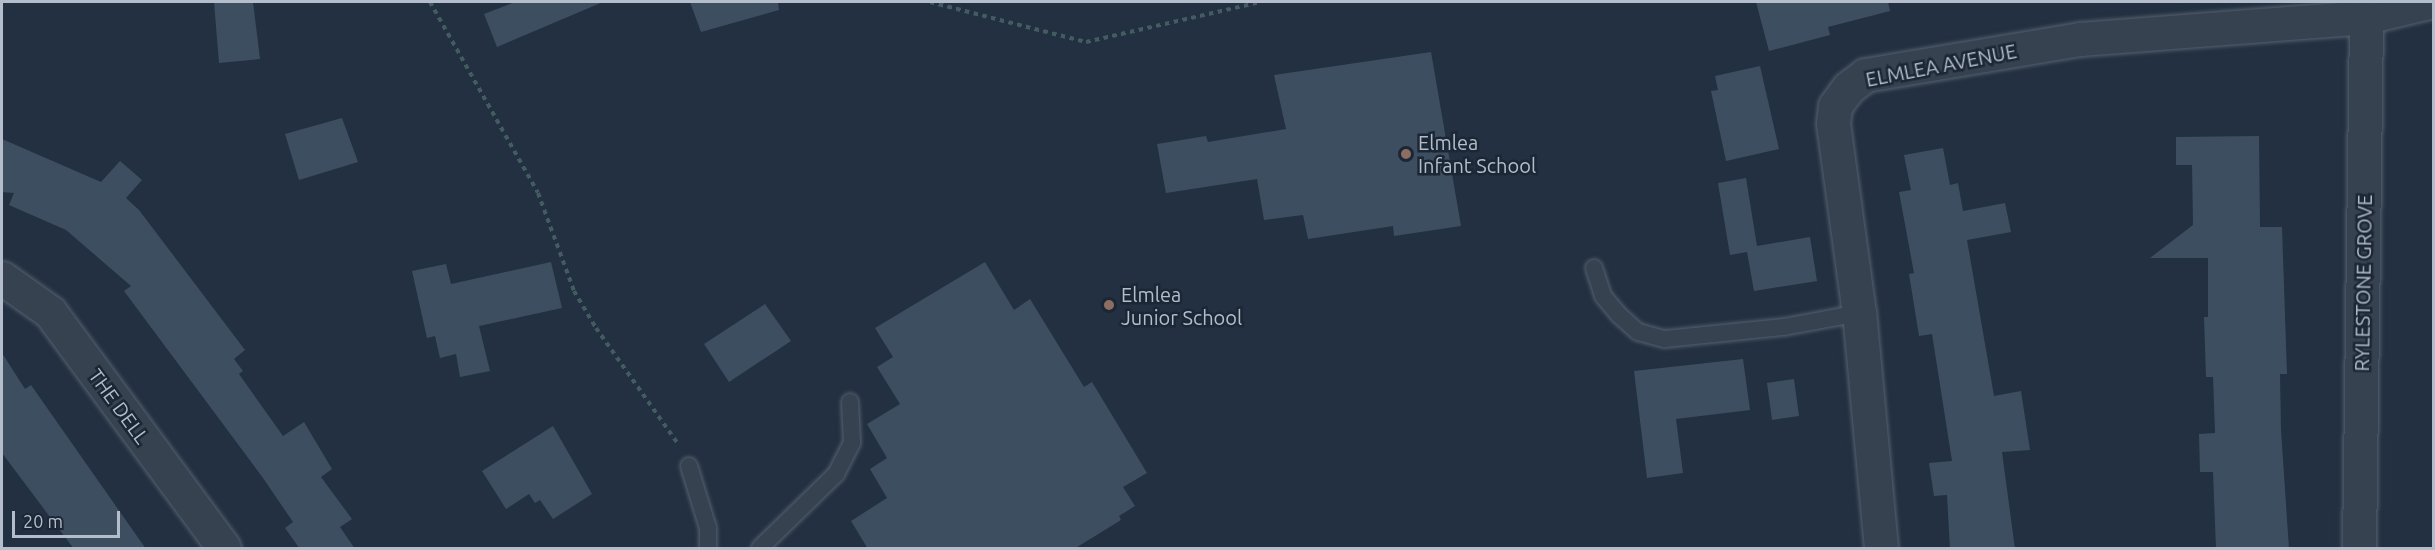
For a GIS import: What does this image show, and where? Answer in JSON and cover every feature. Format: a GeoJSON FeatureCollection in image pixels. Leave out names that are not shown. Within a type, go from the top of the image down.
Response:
{"type":"FeatureCollection","features":[{"type":"Feature","properties":{"kind":"street","name":"ELMLEA AVENUE"},"geometry":{"type":"LineString","coordinates":[[1881,549],[1859,313],[1833,123],[1835,106],[1848,88],[1865,75],[2080,39],[2366,17],[2429,2]]}},
{"type":"Feature","properties":{"kind":"street","name":"RYLESTONE GROVE"},"geometry":{"type":"LineString","coordinates":[[2359,549],[2366,17]]}},
{"type":"Feature","properties":{"kind":"street","name":"THE DELL"},"geometry":{"type":"LineString","coordinates":[[2,278],[50,312],[224,549]]}},
{"type":"Feature","properties":{"kind":"lane"},"geometry":{"type":"LineString","coordinates":[[1594,268],[1603,296],[1619,315],[1638,332],[1665,339],[1784,327],[1859,313]]}},
{"type":"Feature","properties":{"kind":"lane"},"geometry":{"type":"LineString","coordinates":[[760,549],[836,474],[852,443],[850,402]]}},
{"type":"Feature","properties":{"kind":"lane"},"geometry":{"type":"LineString","coordinates":[[689,466],[708,528],[708,549]]}},
{"type":"Feature","properties":{"kind":"path"},"geometry":{"type":"LineString","coordinates":[[430,2],[538,193],[580,300],[689,466]]}},
{"type":"Feature","properties":{"kind":"path"},"geometry":{"type":"LineString","coordinates":[[930,2],[1086,42],[1261,2]]}},
{"type":"Feature","properties":{"kind":"building"},"geometry":{"type":"Polygon","coordinates":[[[214,2],[253,2],[260,59],[219,63],[214,2]]]}},
{"type":"Feature","properties":{"kind":"building"},"geometry":{"type":"Polygon","coordinates":[[[515,2],[603,2],[497,47],[484,14],[515,2]]]}},
{"type":"Feature","properties":{"kind":"building"},"geometry":{"type":"Polygon","coordinates":[[[690,2],[778,2],[779,10],[701,32],[690,2]]]}},
{"type":"Feature","properties":{"kind":"building"},"geometry":{"type":"Polygon","coordinates":[[[1756,2],[1888,2],[1890,11],[1828,27],[1830,35],[1769,51],[1756,2]]]}},
{"type":"Feature","properties":{"kind":"building"},"geometry":{"type":"Polygon","coordinates":[[[1431,52],[1461,226],[1394,236],[1393,226],[1308,239],[1303,215],[1264,220],[1257,179],[1166,193],[1157,144],[1206,136],[1208,142],[1286,129],[1274,75],[1431,52]]]}},
{"type":"Feature","properties":{"kind":"building"},"geometry":{"type":"Polygon","coordinates":[[[1760,66],[1779,149],[1726,161],[1711,91],[1718,90],[1715,76],[1760,66]]]}},
{"type":"Feature","properties":{"kind":"building"},"geometry":{"type":"Polygon","coordinates":[[[342,118],[358,162],[299,180],[285,134],[342,118]]]}},
{"type":"Feature","properties":{"kind":"building"},"geometry":{"type":"Polygon","coordinates":[[[2259,136],[2260,227],[2282,227],[2287,374],[2280,374],[2281,430],[2289,549],[2216,549],[2213,472],[2200,472],[2199,434],[2215,433],[2213,377],[2206,377],[2204,317],[2208,317],[2208,258],[2150,258],[2193,225],[2192,165],[2176,165],[2176,137],[2259,136]]]}},
{"type":"Feature","properties":{"kind":"building"},"geometry":{"type":"Polygon","coordinates":[[[2,139],[101,182],[120,161],[142,180],[126,198],[139,210],[245,350],[234,359],[243,371],[239,374],[283,436],[304,422],[332,469],[321,477],[352,519],[340,527],[355,549],[300,549],[285,528],[293,522],[124,291],[131,286],[66,230],[9,205],[14,193],[2,192],[2,139]]]}},
{"type":"Feature","properties":{"kind":"building"},"geometry":{"type":"Polygon","coordinates":[[[1943,148],[1950,185],[1958,183],[1963,211],[2005,203],[2011,232],[1967,240],[1994,396],[2021,391],[2030,450],[2002,452],[2015,549],[1950,549],[1947,495],[1934,496],[1929,463],[1952,461],[1932,334],[1919,336],[1909,274],[1914,273],[1899,192],[1911,190],[1904,155],[1943,148]]]}},
{"type":"Feature","properties":{"kind":"building"},"geometry":{"type":"Polygon","coordinates":[[[1746,178],[1757,246],[1810,237],[1817,281],[1754,291],[1747,252],[1730,255],[1718,183],[1746,178]]]}},
{"type":"Feature","properties":{"kind":"building"},"geometry":{"type":"Polygon","coordinates":[[[551,262],[562,308],[479,326],[490,371],[460,377],[456,354],[440,358],[435,336],[427,338],[412,271],[446,264],[451,284],[551,262]]]}},
{"type":"Feature","properties":{"kind":"building"},"geometry":{"type":"Polygon","coordinates":[[[985,262],[1014,310],[1030,299],[1084,387],[1092,382],[1147,473],[1123,487],[1135,506],[1119,516],[1121,520],[1074,549],[868,549],[851,521],[887,498],[870,469],[887,458],[867,424],[900,404],[877,367],[893,357],[875,328],[985,262]]]}},
{"type":"Feature","properties":{"kind":"building"},"geometry":{"type":"Polygon","coordinates":[[[765,304],[791,341],[729,382],[704,344],[765,304]]]}},
{"type":"Feature","properties":{"kind":"building"},"geometry":{"type":"Polygon","coordinates":[[[2,353],[25,389],[31,385],[146,549],[74,549],[2,453],[2,353]]]}},
{"type":"Feature","properties":{"kind":"building"},"geometry":{"type":"Polygon","coordinates":[[[1743,359],[1750,410],[1676,419],[1683,473],[1647,478],[1634,371],[1743,359]]]}},
{"type":"Feature","properties":{"kind":"building"},"geometry":{"type":"Polygon","coordinates":[[[1794,379],[1799,416],[1772,420],[1767,383],[1794,379]]]}},
{"type":"Feature","properties":{"kind":"building"},"geometry":{"type":"Polygon","coordinates":[[[553,426],[592,494],[553,519],[540,500],[535,503],[529,494],[506,509],[482,471],[553,426]]]}},
{"type":"Feature","properties":{"kind":"place","name":"Elmlea Infant School"},"geometry":{"type":"Point","coordinates":[1406,154]}},
{"type":"Feature","properties":{"kind":"place","name":"Elmlea Junior School"},"geometry":{"type":"Point","coordinates":[1109,305]}}]}
